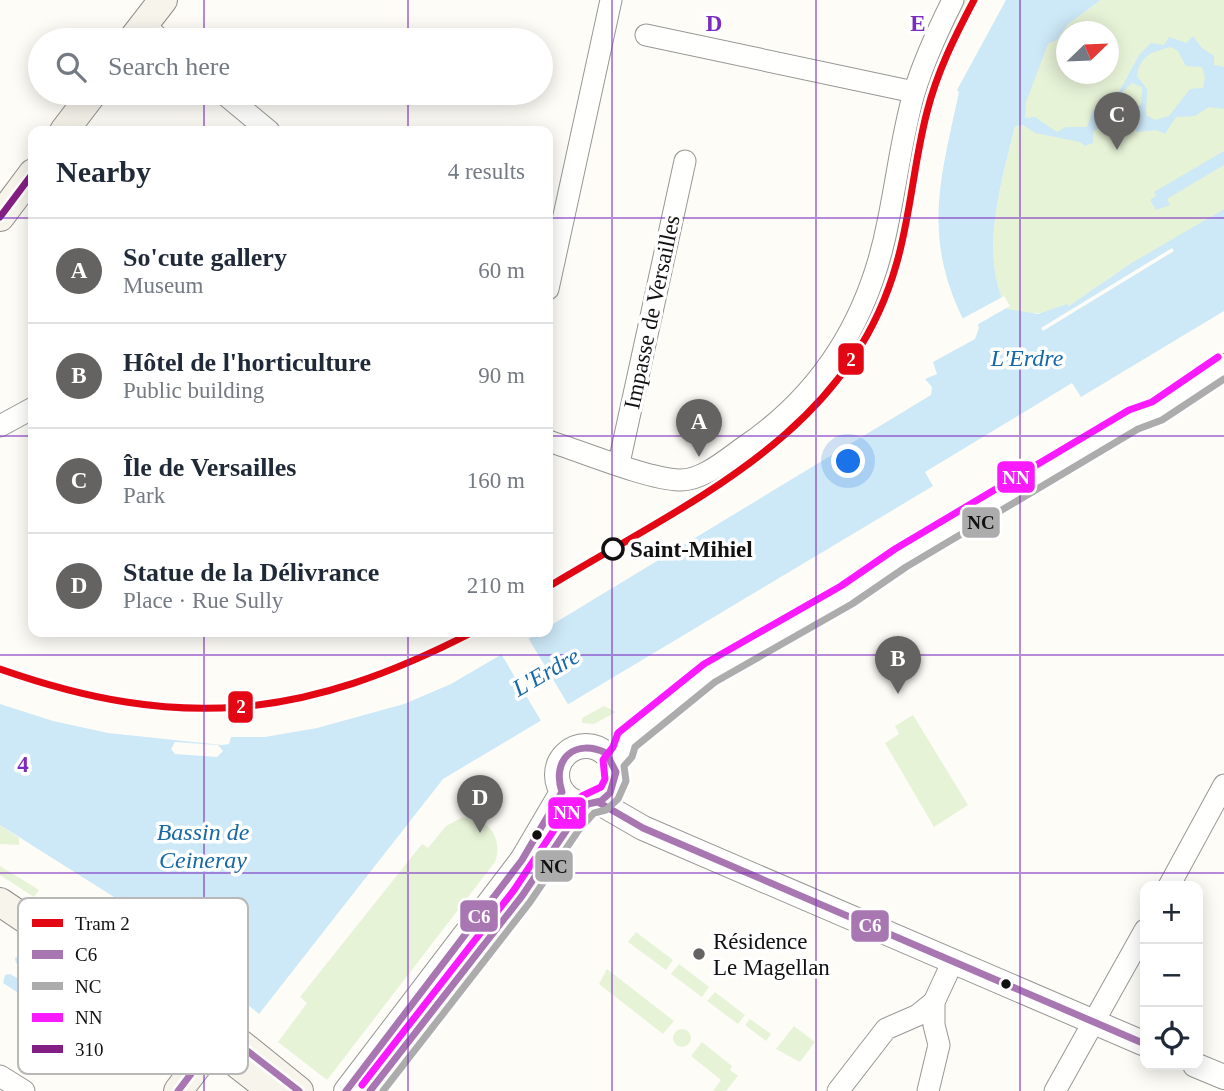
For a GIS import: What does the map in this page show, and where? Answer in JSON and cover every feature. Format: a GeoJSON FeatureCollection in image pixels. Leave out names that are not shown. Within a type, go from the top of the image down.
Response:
{"type":"FeatureCollection","features":[{"type":"Feature","properties":{"kind":"main road"},"geometry":{"type":"LineString","coordinates":[[149,28],[163,0]]}},
{"type":"Feature","properties":{"kind":"main road"},"geometry":{"type":"LineString","coordinates":[[68,126],[84,105]]}},
{"type":"Feature","properties":{"kind":"main road"},"geometry":{"type":"LineString","coordinates":[[0,218],[28,180]]}},
{"type":"Feature","properties":{"kind":"main road"},"geometry":{"type":"LineString","coordinates":[[0,902],[18,914]]}},
{"type":"Feature","properties":{"kind":"main road"},"geometry":{"type":"LineString","coordinates":[[248,1059],[299,1091]]}},
{"type":"Feature","properties":{"kind":"main road"},"geometry":{"type":"LineString","coordinates":[[248,1067],[272,1091]]}},
{"type":"Feature","properties":{"kind":"main road"},"geometry":{"type":"LineString","coordinates":[[178,1091],[193,1074]]}},
{"type":"Feature","properties":{"kind":"street"},"geometry":{"type":"LineString","coordinates":[[553,266],[611,0]]}},
{"type":"Feature","properties":{"kind":"street"},"geometry":{"type":"LineString","coordinates":[[553,443],[678,480],[693,478],[724,461],[787,415],[809,393],[851,335],[878,267],[914,92],[937,31],[953,0]]}},
{"type":"Feature","properties":{"kind":"street"},"geometry":{"type":"LineString","coordinates":[[646,35],[914,92]]}},
{"type":"Feature","properties":{"kind":"street"},"geometry":{"type":"LineString","coordinates":[[238,105],[263,126]]}},
{"type":"Feature","properties":{"kind":"street","name":"Impasse de Versailles"},"geometry":{"type":"LineString","coordinates":[[619,463],[685,161]]}},
{"type":"Feature","properties":{"kind":"street"},"geometry":{"type":"LineString","coordinates":[[613,763],[622,752],[625,741],[709,673],[808,614],[846,595],[900,558],[1134,419],[1166,405],[1224,366]]}},
{"type":"Feature","properties":{"kind":"street"},"geometry":{"type":"LineString","coordinates":[[0,426],[28,411]]}},
{"type":"Feature","properties":{"kind":"street"},"geometry":{"type":"LineString","coordinates":[[625,741],[614,738],[594,747],[575,748],[561,760],[557,776],[562,792],[574,802],[593,803],[643,828],[1140,1042]]}},
{"type":"Feature","properties":{"kind":"street"},"geometry":{"type":"LineString","coordinates":[[370,1091],[593,803],[610,793],[615,783],[613,763],[606,753],[594,747]]}},
{"type":"Feature","properties":{"kind":"street"},"geometry":{"type":"LineString","coordinates":[[1172,881],[1224,785]]}},
{"type":"Feature","properties":{"kind":"street"},"geometry":{"type":"LineString","coordinates":[[346,1091],[522,860],[562,792]]}},
{"type":"Feature","properties":{"kind":"street"},"geometry":{"type":"LineString","coordinates":[[1055,1091],[1140,939]]}},
{"type":"Feature","properties":{"kind":"street"},"geometry":{"type":"LineString","coordinates":[[928,1091],[939,1045],[933,1025],[934,1002],[953,961]]}},
{"type":"Feature","properties":{"kind":"street"},"geometry":{"type":"LineString","coordinates":[[838,1091],[886,1029],[918,1014],[934,1002]]}},
{"type":"Feature","properties":{"kind":"street"},"geometry":{"type":"LineString","coordinates":[[1203,1068],[1224,1077]]}},
{"type":"Feature","properties":{"kind":"street"},"geometry":{"type":"LineString","coordinates":[[0,1076],[24,1091]]}},
{"type":"Feature","properties":{"kind":"green space"},"geometry":{"type":"Polygon","coordinates":[[[958,0],[978,0],[960,34],[935,102],[897,278],[881,275],[913,120],[958,0]]]}},
{"type":"Feature","properties":{"kind":"green space"},"geometry":{"type":"Polygon","coordinates":[[[1101,0],[1224,0],[1224,209],[1109,278],[1106,284],[1069,306],[1067,304],[1045,312],[1022,313],[1007,309],[998,288],[994,266],[995,218],[1015,126],[1025,119],[1025,102],[1048,44],[1056,40],[1056,84],[1119,84],[1119,21],[1072,21],[1101,0]]]}},
{"type":"Feature","properties":{"kind":"green space"},"geometry":{"type":"Polygon","coordinates":[[[604,706],[616,712],[594,724],[582,723],[582,718],[604,706]]]}},
{"type":"Feature","properties":{"kind":"green space"},"geometry":{"type":"Polygon","coordinates":[[[913,715],[968,805],[934,827],[885,743],[899,734],[895,726],[913,715]]]}},
{"type":"Feature","properties":{"kind":"green space"},"geometry":{"type":"Polygon","coordinates":[[[461,818],[479,820],[491,830],[497,845],[495,862],[327,1080],[278,1042],[307,1003],[300,997],[422,844],[428,848],[446,826],[461,818]]]}},
{"type":"Feature","properties":{"kind":"green space"},"geometry":{"type":"Polygon","coordinates":[[[0,825],[19,838],[19,845],[0,844],[0,825]]]}},
{"type":"Feature","properties":{"kind":"green space"},"geometry":{"type":"Polygon","coordinates":[[[0,866],[39,890],[34,897],[0,875],[0,866]]]}},
{"type":"Feature","properties":{"kind":"green space"},"geometry":{"type":"Polygon","coordinates":[[[636,932],[673,960],[666,970],[628,942],[636,932]]]}},
{"type":"Feature","properties":{"kind":"green space"},"geometry":{"type":"Polygon","coordinates":[[[679,964],[709,987],[702,997],[671,974],[679,964]]]}},
{"type":"Feature","properties":{"kind":"green space"},"geometry":{"type":"Polygon","coordinates":[[[607,969],[674,1021],[663,1034],[599,984],[607,969]]]}},
{"type":"Feature","properties":{"kind":"green space"},"geometry":{"type":"Polygon","coordinates":[[[715,992],[745,1015],[738,1024],[707,1001],[715,992]]]}},
{"type":"Feature","properties":{"kind":"green space"},"geometry":{"type":"Polygon","coordinates":[[[750,1019],[771,1034],[766,1041],[745,1025],[750,1019]]]}},
{"type":"Feature","properties":{"kind":"green space"},"geometry":{"type":"Polygon","coordinates":[[[794,1026],[815,1042],[800,1062],[776,1049],[794,1026]]]}},
{"type":"Feature","properties":{"kind":"green space"},"geometry":{"type":"Polygon","coordinates":[[[682,1029],[688,1032],[691,1038],[688,1044],[682,1047],[676,1044],[673,1038],[676,1032],[682,1029]]]}},
{"type":"Feature","properties":{"kind":"green space"},"geometry":{"type":"Polygon","coordinates":[[[702,1042],[732,1066],[730,1070],[738,1076],[726,1091],[713,1091],[721,1080],[691,1056],[702,1042]]]}},
{"type":"Feature","properties":{"kind":"water"},"geometry":{"type":"Polygon","coordinates":[[[1006,0],[1101,0],[1072,21],[1056,21],[1056,40],[1048,44],[1026,102],[1025,118],[1035,117],[1057,132],[1066,127],[1087,127],[1093,110],[1120,90],[1139,55],[1151,43],[1164,45],[1169,37],[1186,43],[1193,36],[1202,48],[1214,56],[1214,65],[1224,67],[1224,109],[1209,107],[1195,116],[1176,117],[1165,134],[1156,130],[1137,132],[1130,123],[1116,117],[1093,132],[1093,143],[1085,146],[1080,142],[1035,133],[1023,125],[1015,126],[995,218],[994,265],[998,288],[1007,309],[1038,314],[1067,304],[1069,306],[1130,264],[1224,209],[1224,311],[1081,397],[1072,383],[925,472],[933,486],[443,779],[259,1014],[248,1005],[248,898],[116,898],[0,825],[0,704],[53,721],[108,733],[222,745],[229,744],[231,737],[265,737],[317,728],[404,704],[451,684],[531,637],[553,637],[553,624],[931,395],[932,387],[925,379],[937,374],[933,362],[975,339],[979,328],[973,313],[963,319],[950,289],[943,260],[939,206],[946,152],[959,92],[957,90],[1006,0]],[[1171,47],[1144,59],[1137,76],[1147,89],[1146,115],[1155,120],[1169,116],[1190,89],[1203,88],[1205,78],[1202,67],[1186,66],[1178,51],[1171,47]],[[1132,83],[1116,98],[1117,103],[1130,107],[1141,105],[1142,87],[1132,83]],[[175,742],[171,749],[175,754],[217,757],[223,751],[218,745],[175,742]]]}},
{"type":"Feature","properties":{"kind":"water"},"geometry":{"type":"Polygon","coordinates":[[[1224,151],[1224,165],[1167,199],[1170,205],[1156,210],[1150,200],[1156,196],[1154,192],[1224,151]]]}},
{"type":"Feature","properties":{"kind":"water"},"geometry":{"type":"Polygon","coordinates":[[[10,974],[18,979],[18,992],[3,983],[5,975],[10,974]]]}},
{"type":"Feature","properties":{"kind":"pier"},"geometry":{"type":"Polygon","coordinates":[[[1172,248],[1174,251],[1043,331],[1041,328],[1172,248]]]}},
{"type":"Feature","properties":{"kind":"pier"},"geometry":{"type":"Polygon","coordinates":[[[1004,296],[1010,306],[975,326],[972,318],[960,320],[1004,296]]]}},
{"type":"Feature","properties":{"kind":"pier"},"geometry":{"type":"Polygon","coordinates":[[[528,637],[569,706],[543,724],[500,652],[528,637]]]}},
{"type":"Feature","properties":{"kind":"tram line","name":"2"},"geometry":{"type":"LineString","coordinates":[[553,584],[708,492],[757,457],[803,418],[842,374],[874,322],[897,262],[931,97],[947,55],[974,0]]}},
{"type":"Feature","properties":{"kind":"tram line","name":"2"},"geometry":{"type":"LineString","coordinates":[[0,669],[65,689],[126,702],[184,708],[241,707],[297,699],[353,683],[412,661],[462,637]]}},
{"type":"Feature","properties":{"kind":"transit line","name":"310"},"geometry":{"type":"LineString","coordinates":[[0,217],[28,180]]}},
{"type":"Feature","properties":{"kind":"transit line","name":"NN"},"geometry":{"type":"LineString","coordinates":[[362,1085],[514,890],[562,818],[582,796],[601,787],[605,779],[603,760],[613,747],[618,733],[704,664],[841,586],[895,549],[1129,410],[1152,402],[1218,357]]}},
{"type":"Feature","properties":{"kind":"transit line","name":"NC"},"geometry":{"type":"LineString","coordinates":[[383,1091],[530,902],[578,831],[594,813],[606,810],[618,799],[626,781],[624,766],[632,757],[635,747],[715,682],[852,604],[906,567],[1138,429],[1162,420],[1224,379]]}},
{"type":"Feature","properties":{"kind":"transit line","name":"C6"},"geometry":{"type":"LineString","coordinates":[[346,1091],[522,860],[562,792],[560,770],[568,754],[584,748],[606,753],[616,772],[610,793],[601,801],[588,804],[570,825],[522,896],[370,1091]]}},
{"type":"Feature","properties":{"kind":"transit line","name":"C6"},"geometry":{"type":"LineString","coordinates":[[598,802],[643,828],[1140,1042]]}},
{"type":"Feature","properties":{"kind":"transit line","name":"C6"},"geometry":{"type":"LineString","coordinates":[[248,1051],[299,1091]]}},
{"type":"Feature","properties":{"kind":"transit line","name":"C6"},"geometry":{"type":"LineString","coordinates":[[178,1091],[191,1074]]}},
{"type":"Feature","properties":{"kind":"place","name":"Île de Versailles"},"geometry":{"type":"Point","coordinates":[1117,150]}},
{"type":"Feature","properties":{"kind":"place","name":"So'cute gallery"},"geometry":{"type":"Point","coordinates":[699,457]}},
{"type":"Feature","properties":{"kind":"place","name":"Saint-Mihiel"},"geometry":{"type":"Point","coordinates":[613,549]}},
{"type":"Feature","properties":{"kind":"place","name":"Hôtel de l'horticulture"},"geometry":{"type":"Point","coordinates":[898,694]}},
{"type":"Feature","properties":{"kind":"place","name":"Statue de la Délivrance"},"geometry":{"type":"Point","coordinates":[480,833]}},
{"type":"Feature","properties":{"kind":"place","name":"Résidence Le Magellan"},"geometry":{"type":"Point","coordinates":[699,954]}},
{"type":"Feature","properties":{"kind":"water label","name":"L'Erdre"},"geometry":{"type":"Point","coordinates":[1027,358]}},
{"type":"Feature","properties":{"kind":"water label","name":"L'Erdre"},"geometry":{"type":"Point","coordinates":[546,672]}},
{"type":"Feature","properties":{"kind":"water label","name":"Bassin de Ceineray"},"geometry":{"type":"Point","coordinates":[203,846]}}]}
